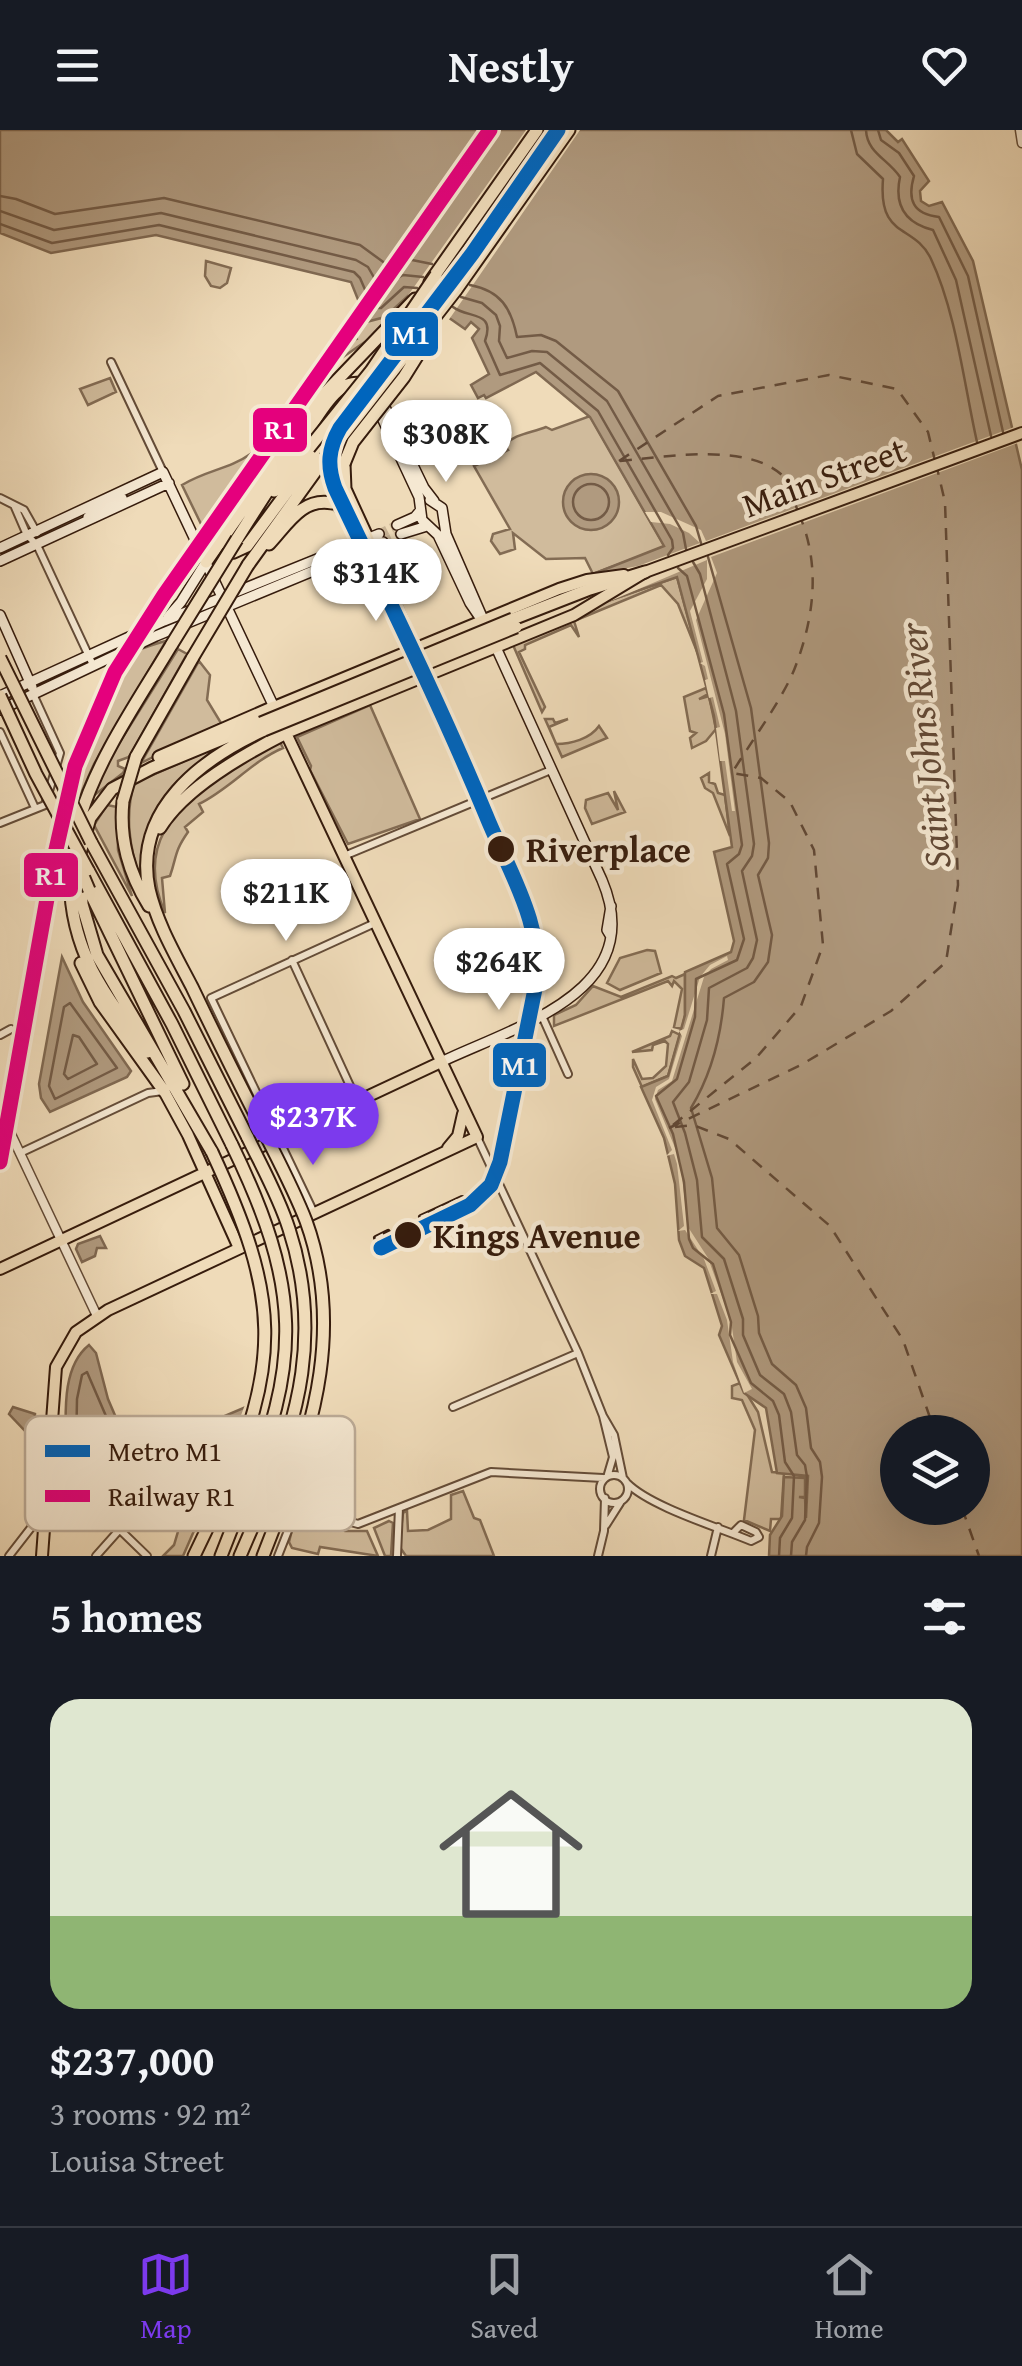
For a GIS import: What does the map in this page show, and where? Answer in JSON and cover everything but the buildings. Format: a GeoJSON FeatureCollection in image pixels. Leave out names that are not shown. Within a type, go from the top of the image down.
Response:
{"type":"FeatureCollection","features":[{"type":"Feature","properties":{"kind":"highway"},"geometry":{"type":"LineString","coordinates":[[206,562],[310,448],[364,380],[538,130]]}},
{"type":"Feature","properties":{"kind":"highway"},"geometry":{"type":"LineString","coordinates":[[314,1416],[322,1366],[323,1321],[319,1276],[309,1232],[263,1130],[128,863],[122,832],[124,801],[136,757],[248,565],[325,458],[456,290],[568,130]]}},
{"type":"Feature","properties":{"kind":"highway"},"geometry":{"type":"LineString","coordinates":[[307,427],[328,388],[436,275]]}},
{"type":"Feature","properties":{"kind":"highway"},"geometry":{"type":"LineString","coordinates":[[368,541],[345,489],[344,464],[351,444],[408,371],[456,290]]}},
{"type":"Feature","properties":{"kind":"highway"},"geometry":{"type":"LineString","coordinates":[[164,1092],[103,1007],[86,974],[72,931],[69,885],[75,833],[89,788],[231,536],[307,427],[348,385],[368,385],[380,404]]}},
{"type":"Feature","properties":{"kind":"highway"},"geometry":{"type":"LineString","coordinates":[[231,536],[225,542],[230,550],[239,552],[245,548],[319,452],[346,410],[367,400],[380,404]]}},
{"type":"Feature","properties":{"kind":"highway"},"geometry":{"type":"LineString","coordinates":[[248,565],[302,508],[314,502],[332,503]]}},
{"type":"Feature","properties":{"kind":"highway"},"geometry":{"type":"LineString","coordinates":[[112,789],[152,768],[645,572]]}},
{"type":"Feature","properties":{"kind":"highway"},"geometry":{"type":"LineString","coordinates":[[0,658],[58,780],[248,1138],[290,1230],[305,1319],[304,1363],[295,1416]]}},
{"type":"Feature","properties":{"kind":"highway"},"geometry":{"type":"LineString","coordinates":[[0,696],[170,1055],[252,1248],[262,1290],[266,1334],[254,1416]]}},
{"type":"Feature","properties":{"kind":"highway"},"geometry":{"type":"LineString","coordinates":[[212,1152],[107,975],[84,915],[80,880],[83,838],[94,812],[112,789],[161,756],[274,706]]}},
{"type":"Feature","properties":{"kind":"highway"},"geometry":{"type":"LineString","coordinates":[[168,940],[152,898],[148,864],[153,830],[172,795],[214,757],[262,727]]}},
{"type":"Feature","properties":{"kind":"highway"},"geometry":{"type":"LineString","coordinates":[[148,864],[158,830],[174,808],[242,758],[286,733]]}},
{"type":"Feature","properties":{"kind":"highway"},"geometry":{"type":"LineString","coordinates":[[53,806],[166,1012],[270,1231],[281,1274],[286,1318],[285,1361],[274,1416]]}},
{"type":"Feature","properties":{"kind":"highway"},"geometry":{"type":"LineString","coordinates":[[69,885],[76,928],[94,974],[194,1117]]}},
{"type":"Feature","properties":{"kind":"highway"},"geometry":{"type":"LineString","coordinates":[[196,1556],[207,1531]]}},
{"type":"Feature","properties":{"kind":"highway"},"geometry":{"type":"LineString","coordinates":[[221,1556],[231,1531]]}},
{"type":"Feature","properties":{"kind":"highway"},"geometry":{"type":"LineString","coordinates":[[240,1556],[251,1531]]}},
{"type":"Feature","properties":{"kind":"highway"},"geometry":{"type":"LineString","coordinates":[[263,1556],[273,1531]]}},
{"type":"Feature","properties":{"kind":"main road"},"geometry":{"type":"LineString","coordinates":[[380,404],[408,463],[442,508],[446,534],[483,622]]}},
{"type":"Feature","properties":{"kind":"main road","name":"Main Street"},"geometry":{"type":"LineString","coordinates":[[645,572],[1022,433]]}},
{"type":"Feature","properties":{"kind":"main road"},"geometry":{"type":"LineString","coordinates":[[0,1269],[563,1005],[586,986],[599,968],[614,922],[602,880],[496,646],[420,509],[408,463]]}},
{"type":"Feature","properties":{"kind":"main road"},"geometry":{"type":"LineString","coordinates":[[0,548],[163,472],[476,1137],[96,1316],[70,1339],[56,1367],[52,1416]]}},
{"type":"Feature","properties":{"kind":"main road"},"geometry":{"type":"LineString","coordinates":[[0,562],[168,483]]}},
{"type":"Feature","properties":{"kind":"main road"},"geometry":{"type":"LineString","coordinates":[[85,522],[93,512],[125,496],[134,485]]}},
{"type":"Feature","properties":{"kind":"main road"},"geometry":{"type":"LineString","coordinates":[[434,500],[400,530],[443,520]]}},
{"type":"Feature","properties":{"kind":"main road"},"geometry":{"type":"LineString","coordinates":[[0,696],[368,541]]}},
{"type":"Feature","properties":{"kind":"main road"},"geometry":{"type":"LineString","coordinates":[[164,621],[182,602],[206,562]]}},
{"type":"Feature","properties":{"kind":"main road"},"geometry":{"type":"LineString","coordinates":[[274,706],[559,589],[596,590]]}},
{"type":"Feature","properties":{"kind":"main road"},"geometry":{"type":"LineString","coordinates":[[286,733],[496,646],[596,590]]}},
{"type":"Feature","properties":{"kind":"main road"},"geometry":{"type":"LineString","coordinates":[[0,710],[164,621],[224,602]]}},
{"type":"Feature","properties":{"kind":"main road"},"geometry":{"type":"LineString","coordinates":[[0,614],[33,694]]}},
{"type":"Feature","properties":{"kind":"main road"},"geometry":{"type":"LineString","coordinates":[[19,655],[34,671],[55,671]]}},
{"type":"Feature","properties":{"kind":"main road"},"geometry":{"type":"LineString","coordinates":[[348,677],[359,702]]}},
{"type":"Feature","properties":{"kind":"main road"},"geometry":{"type":"LineString","coordinates":[[300,696],[292,706],[293,714],[300,721],[310,722]]}},
{"type":"Feature","properties":{"kind":"main road"},"geometry":{"type":"LineString","coordinates":[[164,1092],[240,1248]]}},
{"type":"Feature","properties":{"kind":"main road"},"geometry":{"type":"LineString","coordinates":[[442,1154],[458,1136],[463,1108]]}},
{"type":"Feature","properties":{"kind":"main road"},"geometry":{"type":"LineString","coordinates":[[42,1556],[43,1531]]}},
{"type":"Feature","properties":{"kind":"street"},"geometry":{"type":"LineString","coordinates":[[1020,130],[1022,143]]}},
{"type":"Feature","properties":{"kind":"street"},"geometry":{"type":"LineString","coordinates":[[112,362],[163,472]]}},
{"type":"Feature","properties":{"kind":"street"},"geometry":{"type":"LineString","coordinates":[[0,498],[14,505],[32,533],[90,660]]}},
{"type":"Feature","properties":{"kind":"street"},"geometry":{"type":"LineString","coordinates":[[368,541],[484,798]]}},
{"type":"Feature","properties":{"kind":"street"},"geometry":{"type":"LineString","coordinates":[[0,823],[44,806],[48,800],[60,753],[33,694]]}},
{"type":"Feature","properties":{"kind":"street"},"geometry":{"type":"LineString","coordinates":[[0,732],[35,808]]}},
{"type":"Feature","properties":{"kind":"street"},"geometry":{"type":"LineString","coordinates":[[344,856],[551,770]]}},
{"type":"Feature","properties":{"kind":"street"},"geometry":{"type":"LineString","coordinates":[[314,1213],[211,998],[375,922]]}},
{"type":"Feature","properties":{"kind":"street"},"geometry":{"type":"LineString","coordinates":[[292,960],[357,1101]]}},
{"type":"Feature","properties":{"kind":"street"},"geometry":{"type":"LineString","coordinates":[[542,1014],[568,1074]]}},
{"type":"Feature","properties":{"kind":"street"},"geometry":{"type":"LineString","coordinates":[[0,1035],[11,1029]]}},
{"type":"Feature","properties":{"kind":"street"},"geometry":{"type":"LineString","coordinates":[[20,1153],[148,1093],[164,1092]]}},
{"type":"Feature","properties":{"kind":"street"},"geometry":{"type":"LineString","coordinates":[[0,1111],[96,1316]]}},
{"type":"Feature","properties":{"kind":"street"},"geometry":{"type":"LineString","coordinates":[[476,1137],[613,1431],[628,1493],[604,1531]]}},
{"type":"Feature","properties":{"kind":"street"},"geometry":{"type":"LineString","coordinates":[[453,1407],[578,1353]]}},
{"type":"Feature","properties":{"kind":"street"},"geometry":{"type":"LineString","coordinates":[[598,1556],[604,1531],[600,1484],[614,1457],[604,1416]]}},
{"type":"Feature","properties":{"kind":"street"},"geometry":{"type":"LineString","coordinates":[[355,1523],[491,1472],[523,1471],[578,1478],[618,1474],[655,1501],[733,1534]]}},
{"type":"Feature","properties":{"kind":"street"},"geometry":{"type":"LineString","coordinates":[[578,1478],[611,1502],[655,1501]]}},
{"type":"Feature","properties":{"kind":"street"},"geometry":{"type":"LineString","coordinates":[[397,1556],[398,1508]]}},
{"type":"Feature","properties":{"kind":"street"},"geometry":{"type":"LineString","coordinates":[[710,1556],[718,1527]]}},
{"type":"Feature","properties":{"kind":"street"},"geometry":{"type":"LineString","coordinates":[[8,1556],[28,1531]]}},
{"type":"Feature","properties":{"kind":"street"},"geometry":{"type":"LineString","coordinates":[[96,1556],[116,1531]]}},
{"type":"Feature","properties":{"kind":"street"},"geometry":{"type":"LineString","coordinates":[[120,1531],[142,1554]]}},
{"type":"Feature","properties":{"kind":"street"},"geometry":{"type":"LineString","coordinates":[[278,1556],[288,1531]]}},
{"type":"Feature","properties":{"kind":"shaded area"},"geometry":{"type":"Polygon","coordinates":[[[206,261],[231,268],[227,283],[220,288],[211,286],[205,276],[206,261]]]}},
{"type":"Feature","properties":{"kind":"shaded area"},"geometry":{"type":"Polygon","coordinates":[[[355,307],[350,326],[354,335],[353,327],[359,322],[392,314],[381,331],[340,359],[326,349],[355,307]]]}},
{"type":"Feature","properties":{"kind":"shaded area"},"geometry":{"type":"Polygon","coordinates":[[[110,378],[116,392],[88,405],[80,389],[110,378]]]}},
{"type":"Feature","properties":{"kind":"shaded area"},"geometry":{"type":"Polygon","coordinates":[[[590,416],[665,547],[593,574],[585,558],[546,559],[513,533],[515,549],[500,554],[491,541],[493,534],[510,529],[474,466],[508,450],[505,446],[518,436],[546,427],[552,430],[590,416]]]}},
{"type":"Feature","properties":{"kind":"shaded area"},"geometry":{"type":"Polygon","coordinates":[[[252,453],[202,526],[182,485],[252,453]]]}},
{"type":"Feature","properties":{"kind":"shaded area"},"geometry":{"type":"Polygon","coordinates":[[[677,577],[698,654],[678,604],[661,585],[574,621],[579,637],[571,625],[525,645],[519,652],[545,707],[542,712],[513,645],[605,602],[677,577]]]}},
{"type":"Feature","properties":{"kind":"shaded area"},"geometry":{"type":"Polygon","coordinates":[[[166,641],[94,764],[79,798],[74,786],[112,683],[133,653],[166,641]]]}},
{"type":"Feature","properties":{"kind":"shaded area"},"geometry":{"type":"Polygon","coordinates":[[[178,649],[187,654],[129,757],[118,761],[118,766],[125,769],[123,773],[92,797],[103,769],[178,649]]]}},
{"type":"Feature","properties":{"kind":"shaded area"},"geometry":{"type":"Polygon","coordinates":[[[199,661],[210,675],[207,700],[221,723],[141,763],[199,661]]]}},
{"type":"Feature","properties":{"kind":"shaded area"},"geometry":{"type":"Polygon","coordinates":[[[706,688],[708,694],[699,699],[709,696],[716,729],[706,741],[692,748],[690,738],[696,733],[690,731],[684,697],[706,688]]]}},
{"type":"Feature","properties":{"kind":"shaded area"},"geometry":{"type":"Polygon","coordinates":[[[370,705],[420,819],[348,844],[297,737],[370,705]]]}},
{"type":"Feature","properties":{"kind":"shaded area"},"geometry":{"type":"Polygon","coordinates":[[[545,719],[555,723],[568,719],[549,727],[554,739],[545,719]]]}},
{"type":"Feature","properties":{"kind":"shaded area"},"geometry":{"type":"Polygon","coordinates":[[[599,726],[607,738],[562,757],[556,744],[580,740],[599,726]]]}},
{"type":"Feature","properties":{"kind":"shaded area"},"geometry":{"type":"Polygon","coordinates":[[[228,742],[191,769],[164,798],[146,833],[140,878],[130,831],[134,783],[228,742]]]}},
{"type":"Feature","properties":{"kind":"shaded area"},"geometry":{"type":"Polygon","coordinates":[[[280,742],[283,748],[199,804],[203,812],[185,827],[188,832],[170,876],[162,878],[165,913],[155,868],[164,831],[175,815],[207,787],[280,742]]]}},
{"type":"Feature","properties":{"kind":"shaded area"},"geometry":{"type":"Polygon","coordinates":[[[709,773],[709,782],[725,795],[730,836],[713,793],[705,788],[701,778],[709,773]]]}},
{"type":"Feature","properties":{"kind":"shaded area"},"geometry":{"type":"Polygon","coordinates":[[[614,791],[625,812],[592,824],[586,800],[608,793],[618,810],[614,791]]]}},
{"type":"Feature","properties":{"kind":"shaded area"},"geometry":{"type":"Polygon","coordinates":[[[107,805],[117,807],[118,850],[132,896],[94,825],[107,805]]]}},
{"type":"Feature","properties":{"kind":"shaded area"},"geometry":{"type":"Polygon","coordinates":[[[655,951],[661,973],[620,990],[607,983],[620,958],[655,951]]]}},
{"type":"Feature","properties":{"kind":"shaded area"},"geometry":{"type":"Polygon","coordinates":[[[685,974],[682,1029],[674,1027],[682,989],[674,981],[672,986],[668,981],[554,1026],[554,1015],[576,1005],[593,986],[621,997],[685,974]]]}},
{"type":"Feature","properties":{"kind":"shaded area"},"geometry":{"type":"Polygon","coordinates":[[[672,1031],[680,1035],[668,1076],[642,1087],[633,1059],[642,1079],[653,1078],[666,1066],[668,1044],[665,1041],[653,1045],[652,1050],[632,1052],[670,1036],[672,1031]]]}},
{"type":"Feature","properties":{"kind":"shaded area"},"geometry":{"type":"Polygon","coordinates":[[[740,1383],[758,1412],[772,1472],[784,1473],[781,1519],[771,1519],[770,1531],[744,1520],[755,1430],[742,1400],[732,1398],[732,1386],[740,1383]]]}},
{"type":"Feature","properties":{"kind":"shaded area"},"geometry":{"type":"Polygon","coordinates":[[[463,1491],[494,1556],[406,1556],[399,1546],[403,1513],[407,1511],[408,1531],[428,1530],[451,1519],[451,1495],[463,1491]]]}},
{"type":"Feature","properties":{"kind":"shaded area"},"geometry":{"type":"Polygon","coordinates":[[[393,1523],[391,1556],[385,1556],[374,1528],[393,1523]]]}},
{"type":"Feature","properties":{"kind":"shaded area"},"geometry":{"type":"Polygon","coordinates":[[[178,1531],[194,1531],[183,1556],[163,1556],[174,1545],[178,1531]]]}},
{"type":"Feature","properties":{"kind":"shaded area"},"geometry":{"type":"Polygon","coordinates":[[[292,1531],[367,1531],[378,1556],[320,1547],[318,1554],[292,1548],[292,1531]]]}},
{"type":"Feature","properties":{"kind":"water","name":"Saint Johns River"},"geometry":{"type":"Polygon","coordinates":[[[0,130],[886,130],[898,142],[902,139],[929,181],[920,191],[921,201],[929,206],[942,202],[973,261],[1022,470],[1022,1556],[769,1556],[770,1535],[782,1516],[784,1477],[805,1478],[805,1497],[799,1497],[805,1498],[806,1518],[808,1476],[777,1473],[766,1408],[744,1393],[719,1335],[722,1326],[704,1268],[685,1256],[679,1240],[675,1184],[664,1138],[641,1087],[668,1076],[685,1015],[685,972],[731,952],[734,941],[714,852],[732,847],[714,716],[677,577],[605,602],[593,574],[664,546],[590,417],[536,372],[486,398],[478,398],[471,385],[489,374],[472,338],[479,329],[471,322],[465,329],[408,296],[385,317],[355,325],[357,340],[350,326],[359,302],[351,282],[156,235],[51,253],[0,233],[0,130]]]}},
{"type":"Feature","properties":{"kind":"water"},"geometry":{"type":"Polygon","coordinates":[[[591,474],[611,482],[619,502],[611,522],[591,530],[571,522],[563,502],[571,482],[591,474]]]}},
{"type":"Feature","properties":{"kind":"water"},"geometry":{"type":"Polygon","coordinates":[[[62,957],[83,1002],[131,1071],[127,1077],[50,1112],[41,1098],[39,1084],[62,957]]]}},
{"type":"Feature","properties":{"kind":"water"},"geometry":{"type":"Polygon","coordinates":[[[100,1236],[106,1248],[97,1248],[95,1256],[82,1262],[76,1249],[78,1244],[100,1236]]]}},
{"type":"Feature","properties":{"kind":"water"},"geometry":{"type":"Polygon","coordinates":[[[89,1345],[96,1353],[115,1416],[66,1416],[69,1380],[89,1345]]]}},
{"type":"Feature","properties":{"kind":"water"},"geometry":{"type":"Polygon","coordinates":[[[248,1406],[244,1416],[225,1416],[248,1406]]]}},
{"type":"Feature","properties":{"kind":"water"},"geometry":{"type":"Polygon","coordinates":[[[13,1407],[35,1414],[25,1416],[25,1431],[9,1414],[13,1407]]]}},
{"type":"Feature","properties":{"kind":"pier"},"geometry":{"type":"Polygon","coordinates":[[[484,130],[492,130],[348,335],[346,328],[484,130]]]}},
{"type":"Feature","properties":{"kind":"pier"},"geometry":{"type":"Polygon","coordinates":[[[526,130],[551,130],[442,288],[555,130],[580,130],[448,321],[409,302],[399,308],[526,130]]]}},
{"type":"Feature","properties":{"kind":"pier"},"geometry":{"type":"Polygon","coordinates":[[[1017,426],[1021,442],[711,557],[717,573],[696,620],[725,734],[732,811],[725,761],[720,761],[716,728],[720,727],[713,697],[709,698],[705,680],[708,679],[705,666],[700,663],[703,662],[690,611],[707,579],[707,560],[601,605],[590,575],[638,566],[700,543],[670,524],[651,522],[645,512],[661,512],[701,530],[706,541],[1017,426]]]}},
{"type":"Feature","properties":{"kind":"pier"},"geometry":{"type":"Polygon","coordinates":[[[727,956],[728,960],[704,977],[672,1081],[658,1090],[655,1099],[680,1160],[688,1227],[708,1258],[731,1321],[737,1362],[752,1389],[744,1393],[733,1362],[727,1320],[717,1294],[710,1294],[716,1291],[704,1259],[685,1230],[678,1231],[684,1226],[677,1164],[674,1154],[666,1156],[672,1150],[652,1100],[656,1087],[669,1079],[682,1036],[679,1031],[684,1029],[700,977],[710,965],[727,956]]]}},
{"type":"Feature","properties":{"kind":"pier"},"geometry":{"type":"Polygon","coordinates":[[[246,1402],[251,1402],[257,1416],[241,1416],[246,1402]]]}},
{"type":"Feature","properties":{"kind":"ferry route"},"geometry":{"type":"LineString","coordinates":[[619,461],[718,396],[829,375],[897,389],[928,432],[935,461]]}},
{"type":"Feature","properties":{"kind":"ferry route"},"geometry":{"type":"LineString","coordinates":[[620,461],[705,454],[749,459],[768,465],[783,476],[798,512]]}},
{"type":"Feature","properties":{"kind":"ferry route"},"geometry":{"type":"LineString","coordinates":[[669,1128],[801,1065],[891,1011],[946,962],[958,885],[945,502],[937,468]]}},
{"type":"Feature","properties":{"kind":"ferry route"},"geometry":{"type":"LineString","coordinates":[[673,1125],[756,1058],[801,1006],[823,945],[814,850],[790,802],[761,778],[732,773],[784,691],[802,647],[811,610],[813,574],[801,519]]}},
{"type":"Feature","properties":{"kind":"ferry route"},"geometry":{"type":"LineString","coordinates":[[675,1127],[693,1125],[729,1139],[830,1226],[903,1340],[929,1415]]}},
{"type":"Feature","properties":{"kind":"ferry route"},"geometry":{"type":"LineString","coordinates":[[968,1525],[979,1556]]}},
{"type":"Feature","properties":{"kind":"tunnel"},"geometry":{"type":"LineString","coordinates":[[332,503],[344,514],[354,533]]}},
{"type":"Feature","properties":{"kind":"tunnel"},"geometry":{"type":"LineString","coordinates":[[379,534],[397,525]]}},
{"type":"Feature","properties":{"kind":"tunnel"},"geometry":{"type":"LineString","coordinates":[[383,542],[401,534]]}},
{"type":"Feature","properties":{"kind":"railway"},"geometry":{"type":"LineString","coordinates":[[0,1162],[55,854],[75,766],[115,672],[164,595],[490,130]]}},
{"type":"Feature","properties":{"kind":"railway"},"geometry":{"type":"LineString","coordinates":[[421,1217],[462,1198]]}},
{"type":"Feature","properties":{"kind":"railway"},"geometry":{"type":"LineString","coordinates":[[376,1238],[388,1232]]}},
{"type":"Feature","properties":{"kind":"metro line","name":"M1"},"geometry":{"type":"LineString","coordinates":[[381,1248],[470,1205],[491,1185],[500,1162],[537,966],[523,899],[432,691],[335,488],[331,450],[340,428],[472,254],[558,130]]}},
{"type":"Feature","properties":{"kind":"rail line","name":"R1"},"geometry":{"type":"LineString","coordinates":[[0,1162],[55,854],[75,766],[115,672],[164,595],[490,130]]}},
{"type":"Feature","properties":{"kind":"place","name":"Riverplace"},"geometry":{"type":"Point","coordinates":[501,849]}},
{"type":"Feature","properties":{"kind":"place","name":"Kings Avenue"},"geometry":{"type":"Point","coordinates":[408,1235]}}]}
